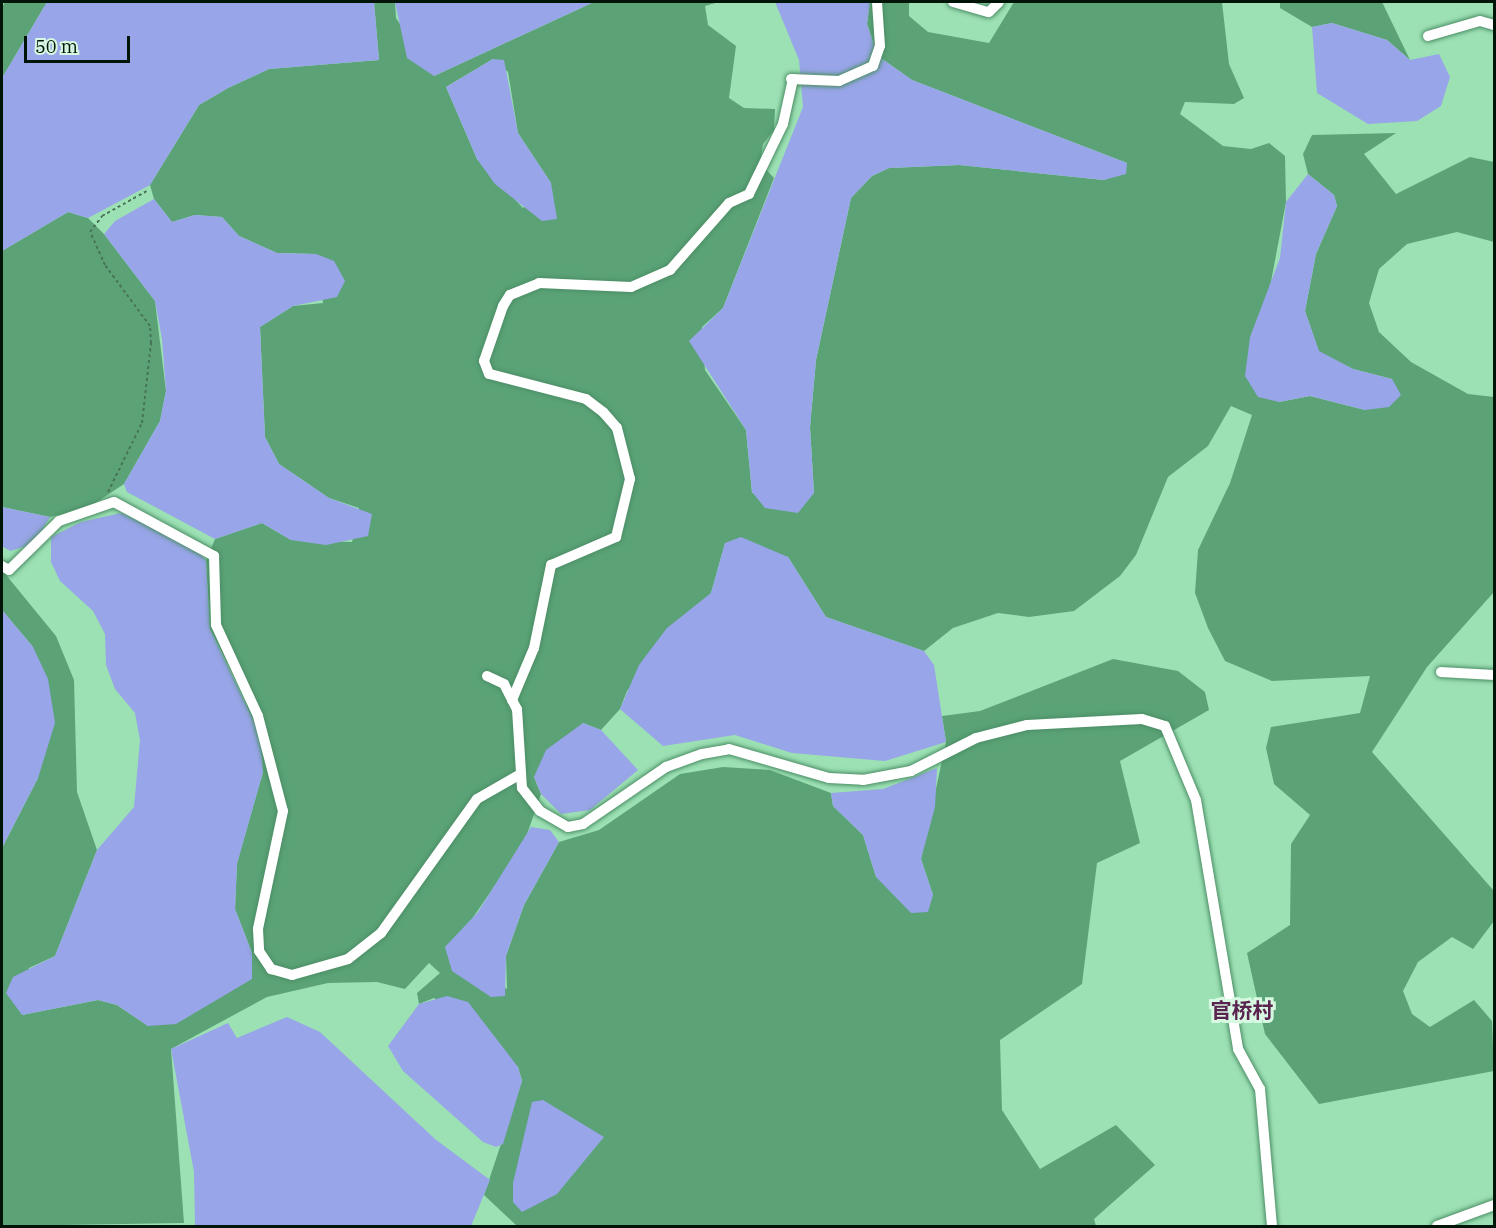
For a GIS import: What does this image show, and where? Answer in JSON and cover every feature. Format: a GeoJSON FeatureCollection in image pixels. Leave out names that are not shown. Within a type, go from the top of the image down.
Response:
{"type":"FeatureCollection","features":[{"type":"Feature","properties":{"kind":"street"},"geometry":{"type":"LineString","coordinates":[[512,700],[534,648],[551,565],[616,537],[630,480],[617,428],[603,412],[586,399],[489,374],[484,361],[503,306],[510,295],[539,283],[631,287],[670,270],[729,203],[749,194],[783,124],[791,79],[839,81],[873,66],[880,46],[877,2]]}},
{"type":"Feature","properties":{"kind":"street"},"geometry":{"type":"LineString","coordinates":[[953,2],[988,12],[999,2]]}},
{"type":"Feature","properties":{"kind":"street"},"geometry":{"type":"LineString","coordinates":[[1428,36],[1480,21],[1494,26]]}},
{"type":"Feature","properties":{"kind":"street"},"geometry":{"type":"LineString","coordinates":[[2,566],[9,570],[59,521],[102,505],[120,503],[214,556],[216,625],[258,716],[283,811],[258,929],[259,951],[271,969],[292,975],[348,959],[381,933],[477,799],[519,775]]}},
{"type":"Feature","properties":{"kind":"street"},"geometry":{"type":"LineString","coordinates":[[1441,672],[1494,675]]}},
{"type":"Feature","properties":{"kind":"street"},"geometry":{"type":"LineString","coordinates":[[486,676],[504,684],[512,700],[521,736],[519,775],[540,811],[568,827],[583,824],[666,766],[711,752],[729,749],[830,778],[863,780],[911,771],[976,738],[1027,724],[1158,721],[1173,736],[1196,800],[1238,1049],[1260,1089],[1272,1227]]}},
{"type":"Feature","properties":{"kind":"street"},"geometry":{"type":"LineString","coordinates":[[1437,1227],[1494,1205]]}},
{"type":"Feature","properties":{"kind":"path"},"geometry":{"type":"LineString","coordinates":[[102,505],[142,423],[151,343],[150,326],[105,265],[90,232],[102,216],[147,191]]}},
{"type":"Feature","properties":{"kind":"green space"},"geometry":{"type":"Polygon","coordinates":[[[5,2],[47,2],[2,78],[2,7],[5,2]]]}},
{"type":"Feature","properties":{"kind":"green space"},"geometry":{"type":"Polygon","coordinates":[[[374,2],[395,2],[396,18],[434,76],[594,2],[719,2],[705,6],[708,25],[736,46],[729,98],[744,108],[775,109],[774,130],[763,144],[760,163],[774,178],[723,308],[702,327],[705,370],[746,430],[752,493],[814,493],[810,427],[816,360],[851,198],[872,176],[889,168],[959,165],[1104,180],[1127,163],[912,80],[878,56],[867,24],[870,2],[909,2],[909,16],[928,32],[989,43],[1014,2],[1222,2],[1229,64],[1244,98],[1234,104],[1185,102],[1180,114],[1223,146],[1251,149],[1269,143],[1285,156],[1286,202],[1270,287],[1279,402],[1310,396],[1365,410],[1392,379],[1353,369],[1319,352],[1305,311],[1316,254],[1337,206],[1334,195],[1308,174],[1303,154],[1312,135],[1396,133],[1364,154],[1396,194],[1470,157],[1494,162],[1494,242],[1457,232],[1407,244],[1379,269],[1369,303],[1379,332],[1411,362],[1468,394],[1494,397],[1494,592],[1427,667],[1372,752],[1494,891],[1494,921],[1473,949],[1452,937],[1418,962],[1403,991],[1412,1014],[1430,1027],[1474,1000],[1492,1021],[1494,1071],[1319,1104],[1265,1034],[1247,953],[1290,925],[1291,844],[1310,815],[1274,784],[1266,748],[1271,727],[1360,713],[1370,676],[1272,681],[1225,661],[1208,628],[1195,593],[1198,550],[1230,483],[1252,415],[1231,406],[1208,446],[1168,477],[1136,555],[1120,576],[1074,611],[1029,617],[998,613],[953,628],[924,651],[826,617],[788,557],[725,543],[711,593],[627,691],[620,709],[601,730],[583,723],[534,777],[541,794],[524,843],[461,935],[445,947],[507,989],[506,956],[524,905],[559,842],[599,830],[680,774],[723,767],[770,770],[831,793],[833,806],[863,835],[876,877],[933,895],[921,859],[946,742],[942,716],[980,711],[1113,659],[1178,671],[1205,692],[1209,710],[1120,761],[1140,843],[1097,863],[1082,984],[1000,1040],[1002,1110],[1040,1169],[1116,1125],[1155,1165],[1094,1219],[1096,1226],[517,1226],[484,1195],[522,1081],[518,1067],[434,998],[419,1004],[417,993],[440,973],[429,963],[405,989],[377,982],[328,983],[267,997],[171,1049],[184,1223],[2,1226],[2,848],[38,778],[33,647],[2,610],[2,570],[56,636],[74,680],[77,792],[97,850],[55,956],[29,968],[22,1015],[98,1000],[117,1005],[148,1026],[252,953],[235,909],[237,863],[263,772],[245,698],[210,629],[206,561],[215,539],[262,523],[291,540],[352,542],[359,508],[329,498],[279,464],[265,437],[260,327],[293,306],[323,303],[316,254],[277,253],[239,236],[222,217],[195,215],[172,222],[154,199],[150,185],[199,105],[228,88],[269,69],[379,60],[374,2]],[[493,59],[446,87],[477,159],[523,208],[551,183],[518,133],[508,72],[493,59]]]}},
{"type":"Feature","properties":{"kind":"green space"},"geometry":{"type":"Polygon","coordinates":[[[1280,2],[1382,2],[1410,60],[1387,40],[1332,23],[1312,27],[1280,8],[1280,2]]]}},
{"type":"Feature","properties":{"kind":"green space"},"geometry":{"type":"Polygon","coordinates":[[[68,212],[88,218],[104,234],[155,301],[166,391],[160,421],[124,484],[88,508],[50,517],[2,507],[2,251],[68,212]]]}},
{"type":"Feature","properties":{"kind":"water"},"geometry":{"type":"Polygon","coordinates":[[[47,2],[374,2],[379,60],[269,69],[228,88],[199,105],[150,185],[88,218],[68,212],[2,251],[2,78],[47,2]]]}},
{"type":"Feature","properties":{"kind":"water"},"geometry":{"type":"Polygon","coordinates":[[[395,2],[594,2],[434,76],[407,58],[395,2]]]}},
{"type":"Feature","properties":{"kind":"water"},"geometry":{"type":"Polygon","coordinates":[[[775,2],[870,2],[867,24],[878,56],[912,80],[1127,163],[1126,174],[1104,180],[959,165],[889,168],[872,176],[851,198],[816,360],[810,427],[814,493],[798,513],[765,508],[752,492],[746,430],[689,341],[723,308],[803,107],[799,60],[775,2]]]}},
{"type":"Feature","properties":{"kind":"water"},"geometry":{"type":"Polygon","coordinates":[[[1332,23],[1387,40],[1410,60],[1439,54],[1450,77],[1441,106],[1417,121],[1368,124],[1317,93],[1312,27],[1332,23]]]}},
{"type":"Feature","properties":{"kind":"water"},"geometry":{"type":"Polygon","coordinates":[[[493,59],[504,60],[518,133],[551,183],[557,219],[542,221],[495,184],[477,159],[446,87],[493,59]]]}},
{"type":"Feature","properties":{"kind":"water"},"geometry":{"type":"Polygon","coordinates":[[[1308,174],[1334,195],[1337,206],[1316,254],[1305,311],[1319,351],[1353,369],[1392,379],[1401,395],[1389,407],[1365,410],[1310,396],[1279,402],[1258,397],[1245,376],[1250,337],[1280,258],[1286,202],[1308,174]]]}},
{"type":"Feature","properties":{"kind":"water"},"geometry":{"type":"Polygon","coordinates":[[[154,199],[172,222],[195,215],[222,217],[239,236],[277,253],[316,254],[334,261],[345,281],[337,297],[293,306],[260,327],[265,437],[279,464],[329,498],[372,514],[368,536],[326,545],[291,540],[262,523],[215,539],[127,492],[124,484],[160,421],[166,391],[162,339],[155,301],[104,234],[115,221],[154,199]]]}},
{"type":"Feature","properties":{"kind":"water"},"geometry":{"type":"Polygon","coordinates":[[[2,507],[50,517],[33,544],[10,551],[2,546],[2,507]]]}},
{"type":"Feature","properties":{"kind":"water"},"geometry":{"type":"Polygon","coordinates":[[[121,513],[197,548],[206,561],[210,629],[260,734],[263,772],[237,864],[235,909],[252,953],[252,979],[176,1024],[148,1026],[117,1005],[98,1000],[22,1015],[6,993],[13,977],[55,956],[97,850],[134,807],[140,740],[135,713],[115,689],[106,665],[105,634],[93,611],[60,581],[51,562],[51,537],[81,522],[121,513]]]}},
{"type":"Feature","properties":{"kind":"water"},"geometry":{"type":"Polygon","coordinates":[[[741,537],[788,557],[826,617],[924,651],[934,665],[946,742],[885,761],[792,753],[735,735],[663,746],[620,709],[639,665],[667,628],[711,593],[725,543],[741,537]]]}},
{"type":"Feature","properties":{"kind":"water"},"geometry":{"type":"Polygon","coordinates":[[[2,610],[33,647],[48,679],[55,723],[38,778],[2,848],[2,610]]]}},
{"type":"Feature","properties":{"kind":"water"},"geometry":{"type":"Polygon","coordinates":[[[583,723],[601,730],[638,770],[590,810],[561,814],[541,794],[534,777],[546,750],[583,723]]]}},
{"type":"Feature","properties":{"kind":"water"},"geometry":{"type":"Polygon","coordinates":[[[937,768],[935,807],[921,859],[933,895],[928,912],[911,913],[876,877],[863,835],[833,806],[831,793],[883,789],[937,768]]]}},
{"type":"Feature","properties":{"kind":"water"},"geometry":{"type":"Polygon","coordinates":[[[531,827],[550,830],[559,842],[524,905],[506,956],[505,996],[491,997],[452,971],[445,947],[478,912],[531,827]]]}},
{"type":"Feature","properties":{"kind":"water"},"geometry":{"type":"Polygon","coordinates":[[[447,996],[468,1002],[518,1067],[522,1081],[503,1144],[496,1147],[483,1142],[403,1071],[388,1046],[419,1004],[447,996]]]}},
{"type":"Feature","properties":{"kind":"water"},"geometry":{"type":"Polygon","coordinates":[[[287,1017],[320,1032],[435,1139],[490,1180],[471,1226],[195,1226],[194,1172],[171,1049],[228,1023],[237,1038],[287,1017]]]}},
{"type":"Feature","properties":{"kind":"water"},"geometry":{"type":"Polygon","coordinates":[[[543,1100],[604,1137],[557,1194],[522,1212],[513,1202],[513,1183],[532,1102],[543,1100]]]}},
{"type":"Feature","properties":{"kind":"district","name":"官桥村"},"geometry":{"type":"Point","coordinates":[1242,1010]}}]}
